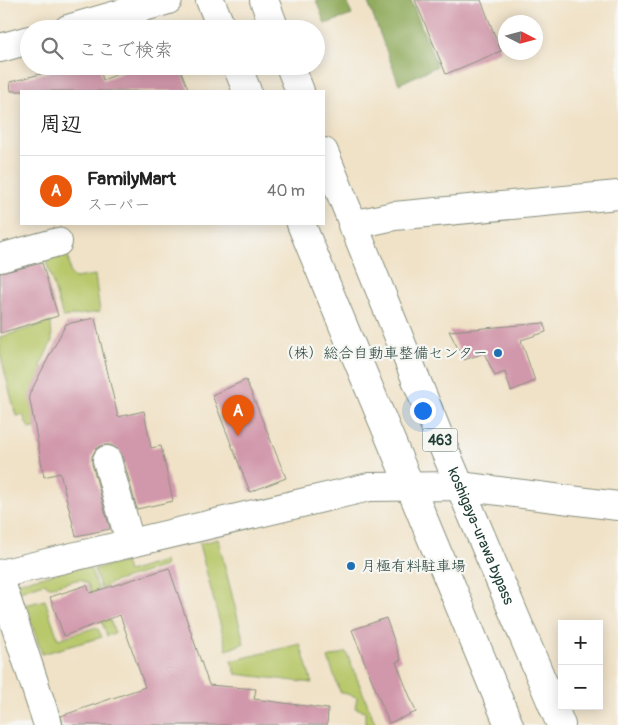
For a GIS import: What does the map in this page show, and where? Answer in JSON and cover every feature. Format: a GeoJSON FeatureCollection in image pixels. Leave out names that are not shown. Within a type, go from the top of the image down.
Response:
{"type":"FeatureCollection","features":[{"type":"Feature","properties":{"kind":"main road"},"geometry":{"type":"LineString","coordinates":[[99,20],[168,0]]}},
{"type":"Feature","properties":{"kind":"main road"},"geometry":{"type":"LineString","coordinates":[[210,0],[218,20]]}},
{"type":"Feature","properties":{"kind":"main road"},"geometry":{"type":"LineString","coordinates":[[264,0],[272,20]]}},
{"type":"Feature","properties":{"kind":"main road"},"geometry":{"type":"LineString","coordinates":[[0,48],[20,42]]}},
{"type":"Feature","properties":{"kind":"main road"},"geometry":{"type":"LineString","coordinates":[[241,75],[247,90]]}},
{"type":"Feature","properties":{"kind":"main road"},"geometry":{"type":"LineString","coordinates":[[294,75],[300,90]]}},
{"type":"Feature","properties":{"kind":"main road","name":"koshigaya-urawa bypass"},"geometry":{"type":"LineString","coordinates":[[325,155],[352,225],[561,725]]}},
{"type":"Feature","properties":{"kind":"main road"},"geometry":{"type":"LineString","coordinates":[[352,225],[394,216],[618,195]]}},
{"type":"Feature","properties":{"kind":"main road"},"geometry":{"type":"LineString","coordinates":[[301,225],[509,725]]}},
{"type":"Feature","properties":{"kind":"main road"},"geometry":{"type":"LineString","coordinates":[[0,258],[58,242]]}},
{"type":"Feature","properties":{"kind":"main road"},"geometry":{"type":"LineString","coordinates":[[108,460],[130,542]]}},
{"type":"Feature","properties":{"kind":"main road"},"geometry":{"type":"LineString","coordinates":[[0,574],[369,487],[460,486],[618,506]]}},
{"type":"Feature","properties":{"kind":"main road"},"geometry":{"type":"LineString","coordinates":[[0,579],[48,725]]}},
{"type":"Feature","properties":{"kind":"green space"},"geometry":{"type":"Polygon","coordinates":[[[316,0],[346,0],[352,15],[325,24],[316,0]]]}},
{"type":"Feature","properties":{"kind":"green space"},"geometry":{"type":"Polygon","coordinates":[[[367,0],[411,0],[437,66],[399,84],[367,0]]]}},
{"type":"Feature","properties":{"kind":"green space"},"geometry":{"type":"Polygon","coordinates":[[[68,251],[70,273],[75,278],[95,275],[100,312],[63,317],[46,261],[68,251]]]}},
{"type":"Feature","properties":{"kind":"green space"},"geometry":{"type":"Polygon","coordinates":[[[51,322],[52,341],[41,364],[51,411],[82,418],[29,429],[23,415],[16,416],[0,353],[0,337],[51,322]]]}},
{"type":"Feature","properties":{"kind":"green space"},"geometry":{"type":"Polygon","coordinates":[[[218,539],[244,643],[227,650],[199,544],[218,539]]]}},
{"type":"Feature","properties":{"kind":"green space"},"geometry":{"type":"Polygon","coordinates":[[[164,561],[165,566],[111,583],[101,589],[94,569],[125,562],[128,572],[164,561]]]}},
{"type":"Feature","properties":{"kind":"green space"},"geometry":{"type":"Polygon","coordinates":[[[84,566],[91,570],[115,633],[107,636],[88,584],[80,579],[49,587],[44,583],[20,591],[16,583],[84,566]]]}},
{"type":"Feature","properties":{"kind":"green space"},"geometry":{"type":"Polygon","coordinates":[[[45,600],[58,639],[97,627],[102,637],[42,654],[25,605],[45,600]]]}},
{"type":"Feature","properties":{"kind":"green space"},"geometry":{"type":"Polygon","coordinates":[[[300,644],[312,683],[236,674],[231,661],[300,644]]]}},
{"type":"Feature","properties":{"kind":"green space"},"geometry":{"type":"Polygon","coordinates":[[[346,652],[376,725],[365,725],[365,711],[355,708],[357,697],[340,692],[328,658],[346,652]]]}},
{"type":"Feature","properties":{"kind":"building"},"geometry":{"type":"Polygon","coordinates":[[[415,0],[481,0],[498,43],[498,52],[446,74],[415,0]]]}},
{"type":"Feature","properties":{"kind":"building"},"geometry":{"type":"Polygon","coordinates":[[[37,75],[102,75],[103,80],[116,75],[183,75],[189,90],[11,91],[10,82],[37,75]]]}},
{"type":"Feature","properties":{"kind":"building"},"geometry":{"type":"Polygon","coordinates":[[[42,263],[58,316],[0,333],[0,273],[42,263]]]}},
{"type":"Feature","properties":{"kind":"building"},"geometry":{"type":"Polygon","coordinates":[[[95,318],[118,417],[144,411],[151,448],[161,446],[173,501],[137,509],[122,455],[118,449],[111,445],[102,445],[96,449],[92,456],[92,464],[110,529],[76,536],[60,473],[44,477],[29,395],[66,324],[95,318]]]}},
{"type":"Feature","properties":{"kind":"building"},"geometry":{"type":"Polygon","coordinates":[[[544,323],[546,332],[521,340],[535,381],[511,391],[505,372],[495,376],[484,353],[464,360],[449,331],[544,323]]]}},
{"type":"Feature","properties":{"kind":"building"},"geometry":{"type":"Polygon","coordinates":[[[246,380],[286,478],[250,492],[212,395],[246,380]]]}},
{"type":"Feature","properties":{"kind":"building"},"geometry":{"type":"Polygon","coordinates":[[[169,568],[209,685],[256,689],[254,699],[328,709],[327,725],[63,725],[61,716],[145,687],[120,615],[64,636],[50,597],[87,585],[90,593],[169,568]]]}},
{"type":"Feature","properties":{"kind":"building"},"geometry":{"type":"Polygon","coordinates":[[[386,618],[401,660],[396,662],[416,712],[389,723],[352,630],[386,618]]]}},
{"type":"Feature","properties":{"kind":"place","name":"（株）総合自動車整備センター"},"geometry":{"type":"Point","coordinates":[498,353]}},
{"type":"Feature","properties":{"kind":"place","name":"FamilyMart"},"geometry":{"type":"Point","coordinates":[238,436]}},
{"type":"Feature","properties":{"kind":"place","name":"月極有料駐車場"},"geometry":{"type":"Point","coordinates":[351,566]}}]}
